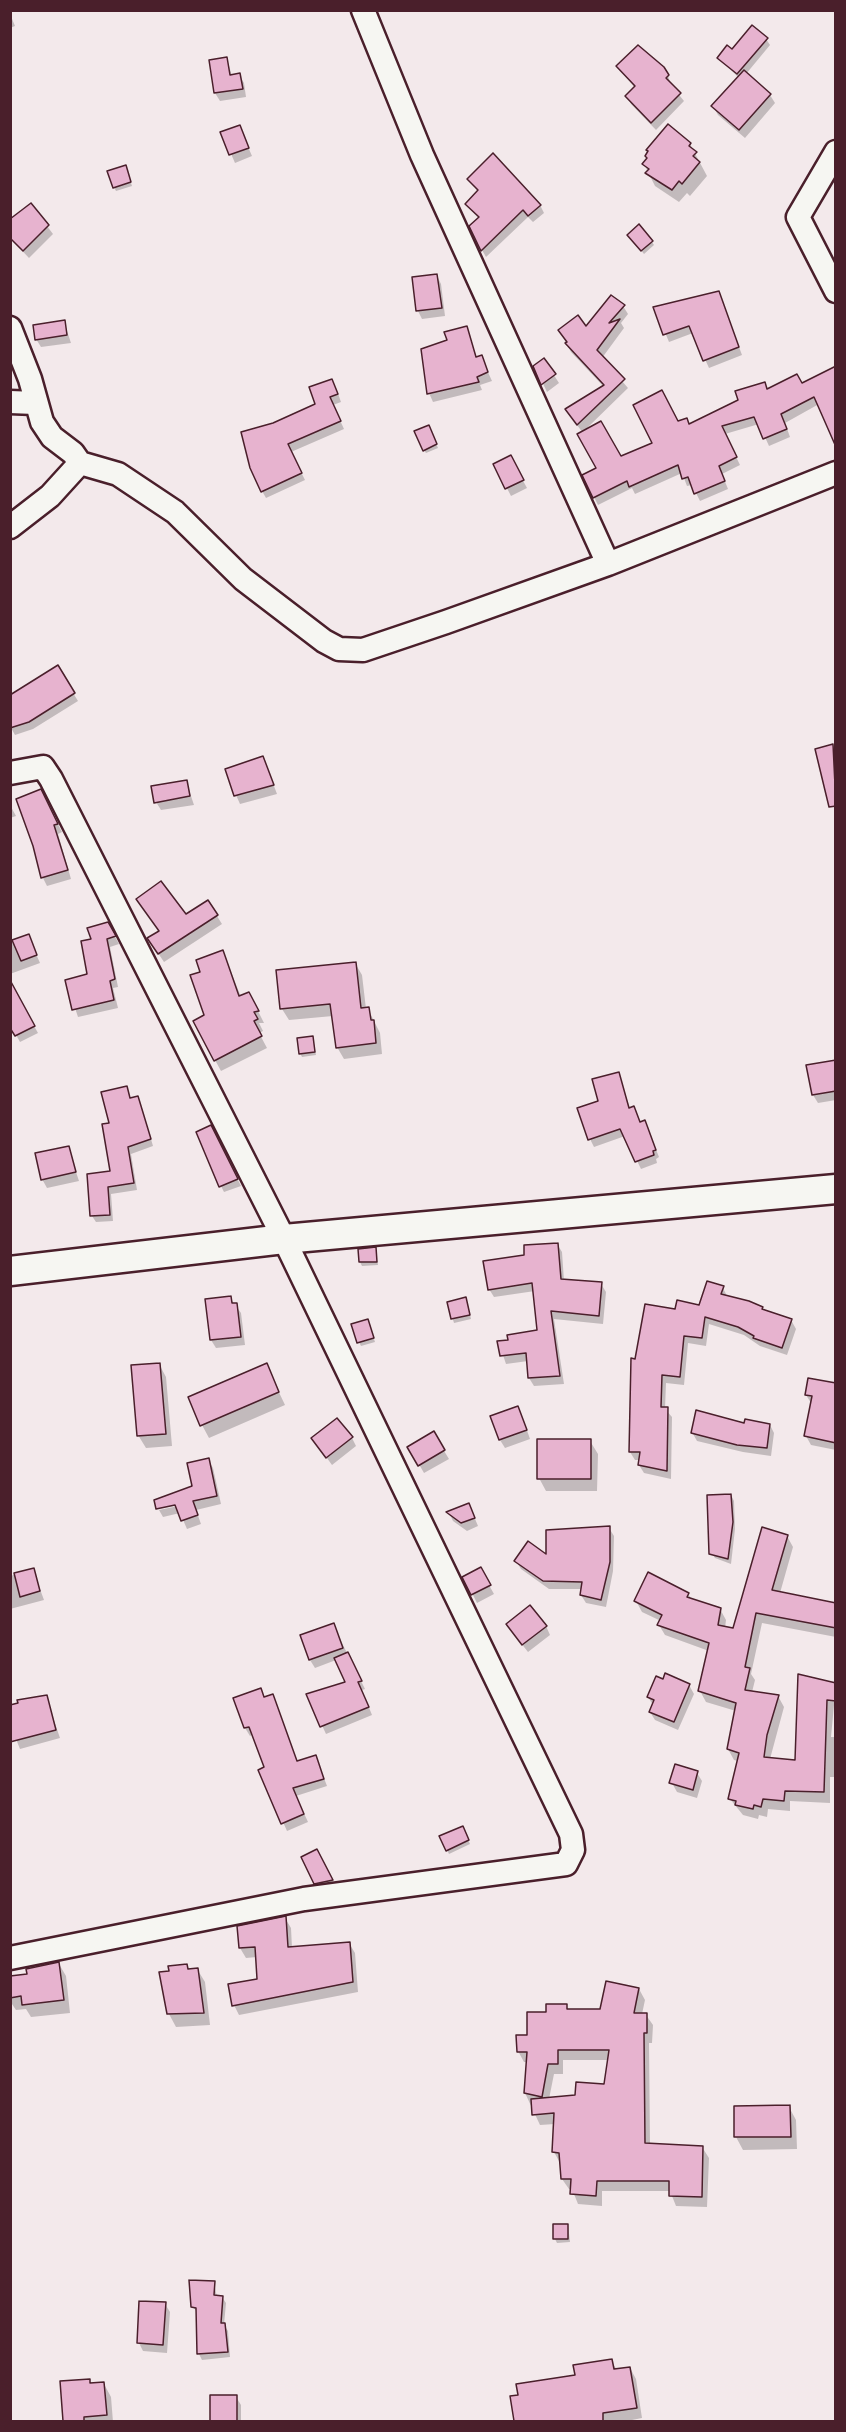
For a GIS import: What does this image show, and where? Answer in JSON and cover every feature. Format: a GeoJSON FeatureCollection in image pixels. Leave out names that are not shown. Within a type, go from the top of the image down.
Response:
{"type":"FeatureCollection","features":[{"type":"Feature","properties":{"kind":"street"},"geometry":{"type":"LineString","coordinates":[[363,10],[422,155],[608,564]]}},
{"type":"Feature","properties":{"kind":"street"},"geometry":{"type":"LineString","coordinates":[[836,152],[798,217],[836,291]]}},
{"type":"Feature","properties":{"kind":"street"},"geometry":{"type":"LineString","coordinates":[[10,328],[30,379],[42,422],[52,437],[73,453],[80,463],[118,474],[175,512],[243,579],[324,641],[339,649],[363,650],[608,564],[836,473]]}},
{"type":"Feature","properties":{"kind":"street"},"geometry":{"type":"LineString","coordinates":[[10,402],[35,403]]}},
{"type":"Feature","properties":{"kind":"street"},"geometry":{"type":"LineString","coordinates":[[10,527],[50,496],[80,463]]}},
{"type":"Feature","properties":{"kind":"street"},"geometry":{"type":"LineString","coordinates":[[10,773],[43,766],[51,779],[284,1239],[571,1834],[573,1850],[566,1864],[304,1899],[10,1958]]}},
{"type":"Feature","properties":{"kind":"street"},"geometry":{"type":"LineString","coordinates":[[10,1271],[284,1239],[836,1189]]}},
{"type":"Feature","properties":{"kind":"building"},"geometry":{"type":"Polygon","coordinates":[[[752,25],[768,38],[737,74],[717,58],[727,45],[732,49],[752,25]]]}},
{"type":"Feature","properties":{"kind":"building"},"geometry":{"type":"Polygon","coordinates":[[[638,45],[664,67],[669,75],[666,78],[681,93],[651,123],[625,96],[635,86],[616,66],[638,45]]]}},
{"type":"Feature","properties":{"kind":"building"},"geometry":{"type":"Polygon","coordinates":[[[227,57],[230,75],[240,73],[243,89],[214,93],[209,60],[227,57]]]}},
{"type":"Feature","properties":{"kind":"building"},"geometry":{"type":"Polygon","coordinates":[[[744,70],[771,94],[739,130],[711,106],[744,70]]]}},
{"type":"Feature","properties":{"kind":"building"},"geometry":{"type":"Polygon","coordinates":[[[668,124],[691,143],[689,146],[697,152],[693,156],[700,162],[682,184],[679,181],[672,190],[645,173],[649,169],[642,164],[647,158],[645,156],[648,151],[646,150],[668,124]]]}},
{"type":"Feature","properties":{"kind":"building"},"geometry":{"type":"Polygon","coordinates":[[[240,125],[249,148],[229,155],[220,132],[240,125]]]}},
{"type":"Feature","properties":{"kind":"building"},"geometry":{"type":"Polygon","coordinates":[[[493,153],[541,205],[528,216],[523,210],[481,251],[469,226],[479,217],[465,204],[478,190],[467,179],[493,153]]]}},
{"type":"Feature","properties":{"kind":"building"},"geometry":{"type":"Polygon","coordinates":[[[126,165],[131,182],[113,188],[107,171],[126,165]]]}},
{"type":"Feature","properties":{"kind":"building"},"geometry":{"type":"Polygon","coordinates":[[[31,203],[49,225],[23,251],[10,238],[10,219],[31,203]]]}},
{"type":"Feature","properties":{"kind":"building"},"geometry":{"type":"Polygon","coordinates":[[[639,224],[653,241],[641,251],[627,235],[639,224]]]}},
{"type":"Feature","properties":{"kind":"building"},"geometry":{"type":"Polygon","coordinates":[[[437,274],[442,308],[416,311],[412,277],[437,274]]]}},
{"type":"Feature","properties":{"kind":"building"},"geometry":{"type":"Polygon","coordinates":[[[719,291],[739,347],[703,361],[689,326],[663,335],[653,307],[719,291]]]}},
{"type":"Feature","properties":{"kind":"building"},"geometry":{"type":"Polygon","coordinates":[[[611,295],[625,305],[609,323],[620,319],[597,350],[625,379],[577,425],[565,409],[604,385],[565,343],[567,342],[558,330],[578,315],[586,326],[611,295]]]}},
{"type":"Feature","properties":{"kind":"building"},"geometry":{"type":"Polygon","coordinates":[[[65,320],[67,335],[35,340],[33,325],[65,320]]]}},
{"type":"Feature","properties":{"kind":"building"},"geometry":{"type":"Polygon","coordinates":[[[467,326],[476,357],[482,355],[488,372],[477,377],[479,382],[427,394],[421,349],[447,340],[444,332],[467,326]]]}},
{"type":"Feature","properties":{"kind":"building"},"geometry":{"type":"Polygon","coordinates":[[[544,358],[556,374],[541,385],[533,366],[544,358]]]}},
{"type":"Feature","properties":{"kind":"building"},"geometry":{"type":"Polygon","coordinates":[[[836,366],[836,447],[814,397],[781,414],[787,429],[763,439],[754,417],[722,426],[737,457],[719,466],[725,481],[694,494],[688,477],[682,479],[678,465],[629,487],[627,481],[593,498],[582,475],[596,468],[577,434],[601,421],[621,456],[652,443],[633,405],[662,390],[678,421],[687,418],[689,424],[738,400],[735,391],[765,382],[767,389],[797,374],[802,383],[836,366]]]}},
{"type":"Feature","properties":{"kind":"building"},"geometry":{"type":"Polygon","coordinates":[[[332,379],[338,394],[330,397],[341,421],[288,444],[302,473],[261,492],[250,468],[241,432],[273,423],[315,404],[309,387],[332,379]]]}},
{"type":"Feature","properties":{"kind":"building"},"geometry":{"type":"Polygon","coordinates":[[[429,425],[437,444],[423,451],[414,431],[429,425]]]}},
{"type":"Feature","properties":{"kind":"building"},"geometry":{"type":"Polygon","coordinates":[[[511,455],[524,480],[505,489],[493,464],[511,455]]]}},
{"type":"Feature","properties":{"kind":"building"},"geometry":{"type":"Polygon","coordinates":[[[58,665],[75,693],[29,722],[10,728],[10,695],[58,665]]]}},
{"type":"Feature","properties":{"kind":"building"},"geometry":{"type":"Polygon","coordinates":[[[833,744],[836,806],[829,807],[815,749],[833,744]]]}},
{"type":"Feature","properties":{"kind":"building"},"geometry":{"type":"Polygon","coordinates":[[[263,756],[274,785],[234,796],[225,769],[263,756]]]}},
{"type":"Feature","properties":{"kind":"building"},"geometry":{"type":"Polygon","coordinates":[[[187,780],[190,796],[154,803],[151,786],[187,780]]]}},
{"type":"Feature","properties":{"kind":"building"},"geometry":{"type":"Polygon","coordinates":[[[41,789],[58,824],[54,825],[68,870],[41,878],[33,846],[16,799],[41,789]]]}},
{"type":"Feature","properties":{"kind":"building"},"geometry":{"type":"Polygon","coordinates":[[[161,881],[186,914],[208,900],[218,915],[158,954],[147,938],[159,931],[136,899],[161,881]]]}},
{"type":"Feature","properties":{"kind":"building"},"geometry":{"type":"Polygon","coordinates":[[[108,922],[116,936],[107,939],[115,979],[110,981],[114,1000],[72,1010],[65,980],[87,974],[81,941],[91,939],[87,928],[108,922]]]}},
{"type":"Feature","properties":{"kind":"building"},"geometry":{"type":"Polygon","coordinates":[[[29,934],[37,955],[21,961],[12,940],[29,934]]]}},
{"type":"Feature","properties":{"kind":"building"},"geometry":{"type":"Polygon","coordinates":[[[223,950],[239,996],[249,992],[259,1011],[254,1012],[258,1019],[254,1021],[262,1036],[214,1061],[193,1021],[204,1015],[190,975],[200,972],[196,960],[223,950]]]}},
{"type":"Feature","properties":{"kind":"building"},"geometry":{"type":"Polygon","coordinates":[[[356,962],[361,1008],[369,1007],[371,1020],[374,1020],[376,1043],[336,1048],[330,1004],[280,1009],[276,970],[356,962]]]}},
{"type":"Feature","properties":{"kind":"building"},"geometry":{"type":"Polygon","coordinates":[[[10,980],[35,1026],[15,1036],[10,1028],[10,980]]]}},
{"type":"Feature","properties":{"kind":"building"},"geometry":{"type":"Polygon","coordinates":[[[313,1036],[315,1052],[299,1054],[297,1038],[313,1036]]]}},
{"type":"Feature","properties":{"kind":"building"},"geometry":{"type":"Polygon","coordinates":[[[836,1060],[836,1091],[812,1095],[806,1065],[836,1060]]]}},
{"type":"Feature","properties":{"kind":"building"},"geometry":{"type":"Polygon","coordinates":[[[619,1072],[629,1108],[634,1106],[640,1122],[645,1120],[656,1150],[653,1151],[654,1155],[635,1162],[620,1129],[588,1140],[577,1108],[598,1101],[592,1079],[619,1072]]]}},
{"type":"Feature","properties":{"kind":"building"},"geometry":{"type":"Polygon","coordinates":[[[127,1086],[130,1098],[138,1096],[151,1139],[128,1147],[134,1183],[108,1187],[110,1215],[90,1216],[87,1174],[110,1171],[102,1124],[109,1123],[101,1092],[127,1086]]]}},
{"type":"Feature","properties":{"kind":"building"},"geometry":{"type":"Polygon","coordinates":[[[211,1125],[238,1179],[219,1187],[196,1132],[211,1125]]]}},
{"type":"Feature","properties":{"kind":"building"},"geometry":{"type":"Polygon","coordinates":[[[69,1146],[76,1172],[41,1180],[35,1153],[69,1146]]]}},
{"type":"Feature","properties":{"kind":"building"},"geometry":{"type":"Polygon","coordinates":[[[558,1243],[561,1279],[602,1282],[599,1316],[551,1311],[560,1376],[528,1378],[526,1353],[500,1356],[497,1341],[508,1340],[507,1335],[537,1330],[532,1283],[488,1290],[483,1261],[524,1255],[524,1245],[558,1243]]]}},
{"type":"Feature","properties":{"kind":"building"},"geometry":{"type":"Polygon","coordinates":[[[376,1247],[377,1262],[359,1262],[358,1249],[376,1247]]]}},
{"type":"Feature","properties":{"kind":"building"},"geometry":{"type":"Polygon","coordinates":[[[707,1281],[724,1286],[721,1294],[749,1301],[763,1307],[762,1309],[792,1319],[782,1348],[753,1338],[754,1336],[738,1327],[705,1317],[702,1338],[684,1336],[680,1377],[662,1375],[661,1407],[668,1407],[667,1471],[638,1465],[640,1452],[629,1452],[631,1358],[635,1359],[645,1304],[675,1309],[677,1300],[699,1305],[707,1281]]]}},
{"type":"Feature","properties":{"kind":"building"},"geometry":{"type":"Polygon","coordinates":[[[231,1296],[232,1303],[237,1303],[241,1337],[210,1340],[205,1299],[231,1296]]]}},
{"type":"Feature","properties":{"kind":"building"},"geometry":{"type":"Polygon","coordinates":[[[466,1297],[470,1315],[451,1319],[447,1302],[466,1297]]]}},
{"type":"Feature","properties":{"kind":"building"},"geometry":{"type":"Polygon","coordinates":[[[368,1319],[374,1338],[357,1343],[351,1324],[368,1319]]]}},
{"type":"Feature","properties":{"kind":"building"},"geometry":{"type":"Polygon","coordinates":[[[160,1363],[166,1434],[137,1436],[131,1365],[160,1363]]]}},
{"type":"Feature","properties":{"kind":"building"},"geometry":{"type":"Polygon","coordinates":[[[267,1363],[279,1392],[200,1426],[188,1397],[267,1363]]]}},
{"type":"Feature","properties":{"kind":"building"},"geometry":{"type":"Polygon","coordinates":[[[808,1378],[836,1383],[836,1443],[804,1436],[812,1396],[805,1395],[808,1378]]]}},
{"type":"Feature","properties":{"kind":"building"},"geometry":{"type":"Polygon","coordinates":[[[518,1406],[527,1430],[499,1440],[490,1416],[518,1406]]]}},
{"type":"Feature","properties":{"kind":"building"},"geometry":{"type":"Polygon","coordinates":[[[696,1410],[744,1423],[745,1419],[770,1424],[767,1448],[737,1445],[691,1433],[696,1410]]]}},
{"type":"Feature","properties":{"kind":"building"},"geometry":{"type":"Polygon","coordinates":[[[337,1418],[353,1437],[326,1458],[311,1438],[337,1418]]]}},
{"type":"Feature","properties":{"kind":"building"},"geometry":{"type":"Polygon","coordinates":[[[434,1431],[445,1450],[418,1466],[407,1447],[434,1431]]]}},
{"type":"Feature","properties":{"kind":"building"},"geometry":{"type":"Polygon","coordinates":[[[537,1439],[591,1439],[591,1479],[537,1479],[537,1439]]]}},
{"type":"Feature","properties":{"kind":"building"},"geometry":{"type":"Polygon","coordinates":[[[209,1458],[217,1496],[193,1501],[198,1515],[181,1521],[175,1505],[156,1509],[154,1500],[192,1486],[187,1463],[209,1458]]]}},
{"type":"Feature","properties":{"kind":"building"},"geometry":{"type":"Polygon","coordinates":[[[731,1494],[733,1522],[728,1559],[709,1554],[707,1495],[731,1494]]]}},
{"type":"Feature","properties":{"kind":"building"},"geometry":{"type":"Polygon","coordinates":[[[469,1503],[475,1518],[461,1523],[446,1512],[469,1503]]]}},
{"type":"Feature","properties":{"kind":"building"},"geometry":{"type":"Polygon","coordinates":[[[610,1526],[610,1562],[601,1600],[580,1595],[582,1582],[543,1581],[514,1561],[528,1541],[546,1554],[546,1530],[610,1526]]]}},
{"type":"Feature","properties":{"kind":"building"},"geometry":{"type":"Polygon","coordinates":[[[762,1527],[788,1535],[772,1590],[836,1603],[836,1628],[756,1613],[745,1667],[750,1668],[745,1690],[779,1695],[767,1735],[764,1757],[795,1760],[798,1674],[836,1683],[836,1701],[827,1700],[824,1792],[785,1791],[784,1801],[763,1799],[761,1807],[754,1805],[753,1809],[735,1805],[736,1801],[728,1799],[739,1753],[727,1749],[736,1703],[698,1691],[709,1643],[657,1625],[662,1615],[634,1601],[648,1572],[689,1593],[687,1597],[721,1608],[718,1625],[733,1628],[762,1527]]]}},
{"type":"Feature","properties":{"kind":"building"},"geometry":{"type":"Polygon","coordinates":[[[481,1567],[491,1585],[471,1595],[462,1577],[481,1567]]]}},
{"type":"Feature","properties":{"kind":"building"},"geometry":{"type":"Polygon","coordinates":[[[34,1568],[40,1591],[20,1597],[14,1573],[34,1568]]]}},
{"type":"Feature","properties":{"kind":"building"},"geometry":{"type":"Polygon","coordinates":[[[530,1605],[547,1626],[522,1645],[506,1624],[530,1605]]]}},
{"type":"Feature","properties":{"kind":"building"},"geometry":{"type":"Polygon","coordinates":[[[334,1623],[343,1648],[309,1660],[300,1635],[334,1623]]]}},
{"type":"Feature","properties":{"kind":"building"},"geometry":{"type":"Polygon","coordinates":[[[348,1652],[362,1681],[358,1682],[369,1707],[320,1727],[306,1694],[345,1682],[334,1658],[348,1652]]]}},
{"type":"Feature","properties":{"kind":"building"},"geometry":{"type":"Polygon","coordinates":[[[665,1673],[690,1684],[674,1722],[649,1712],[654,1700],[647,1697],[656,1676],[663,1679],[665,1673]]]}},
{"type":"Feature","properties":{"kind":"building"},"geometry":{"type":"Polygon","coordinates":[[[261,1688],[264,1697],[273,1694],[297,1761],[316,1755],[324,1779],[293,1788],[304,1814],[281,1824],[258,1770],[264,1767],[249,1727],[244,1728],[233,1698],[261,1688]]]}},
{"type":"Feature","properties":{"kind":"building"},"geometry":{"type":"Polygon","coordinates":[[[47,1695],[56,1730],[10,1742],[10,1705],[18,1703],[17,1700],[47,1695]]]}},
{"type":"Feature","properties":{"kind":"building"},"geometry":{"type":"Polygon","coordinates":[[[675,1764],[698,1771],[693,1790],[669,1783],[675,1764]]]}},
{"type":"Feature","properties":{"kind":"building"},"geometry":{"type":"Polygon","coordinates":[[[463,1826],[469,1840],[446,1851],[439,1836],[463,1826]]]}},
{"type":"Feature","properties":{"kind":"building"},"geometry":{"type":"Polygon","coordinates":[[[317,1849],[333,1880],[314,1884],[301,1857],[317,1849]]]}},
{"type":"Feature","properties":{"kind":"building"},"geometry":{"type":"Polygon","coordinates":[[[286,1916],[288,1947],[350,1942],[353,1982],[232,2006],[228,1984],[257,1979],[255,1947],[239,1948],[237,1926],[286,1916]]]}},
{"type":"Feature","properties":{"kind":"building"},"geometry":{"type":"Polygon","coordinates":[[[59,1962],[64,2000],[22,2005],[21,1996],[10,1998],[10,1976],[27,1974],[26,1969],[59,1962]]]}},
{"type":"Feature","properties":{"kind":"building"},"geometry":{"type":"Polygon","coordinates":[[[187,1964],[188,1969],[198,1968],[204,2013],[167,2014],[159,1972],[169,1971],[168,1966],[187,1964]]]}},
{"type":"Feature","properties":{"kind":"building"},"geometry":{"type":"Polygon","coordinates":[[[606,1981],[639,1988],[634,2013],[647,2013],[647,2033],[644,2033],[645,2143],[703,2146],[702,2197],[669,2196],[669,2181],[597,2181],[596,2196],[570,2194],[571,2179],[561,2179],[559,2153],[552,2152],[554,2113],[532,2115],[531,2099],[575,2095],[576,2082],[604,2084],[609,2050],[558,2050],[558,2064],[548,2064],[542,2097],[524,2093],[527,2052],[517,2052],[516,2035],[527,2035],[527,2012],[546,2012],[546,2004],[567,2004],[567,2009],[600,2009],[606,1981]]]}},
{"type":"Feature","properties":{"kind":"building"},"geometry":{"type":"Polygon","coordinates":[[[790,2105],[791,2137],[734,2137],[734,2106],[790,2105]]]}},
{"type":"Feature","properties":{"kind":"building"},"geometry":{"type":"Polygon","coordinates":[[[553,2224],[568,2224],[568,2239],[553,2239],[553,2224]]]}},
{"type":"Feature","properties":{"kind":"building"},"geometry":{"type":"Polygon","coordinates":[[[189,2280],[215,2281],[214,2295],[223,2296],[221,2323],[225,2323],[228,2352],[197,2354],[196,2308],[191,2307],[189,2280]]]}},
{"type":"Feature","properties":{"kind":"building"},"geometry":{"type":"Polygon","coordinates":[[[139,2301],[166,2302],[163,2345],[137,2343],[139,2301]]]}},
{"type":"Feature","properties":{"kind":"building"},"geometry":{"type":"Polygon","coordinates":[[[612,2359],[614,2369],[630,2367],[637,2408],[603,2413],[603,2421],[514,2421],[510,2396],[518,2395],[516,2384],[575,2375],[573,2365],[612,2359]]]}},
{"type":"Feature","properties":{"kind":"building"},"geometry":{"type":"Polygon","coordinates":[[[90,2379],[90,2383],[104,2382],[107,2415],[84,2417],[84,2421],[63,2421],[60,2381],[90,2379]]]}},
{"type":"Feature","properties":{"kind":"building"},"geometry":{"type":"Polygon","coordinates":[[[210,2395],[237,2395],[237,2421],[210,2421],[210,2395]]]}}]}
